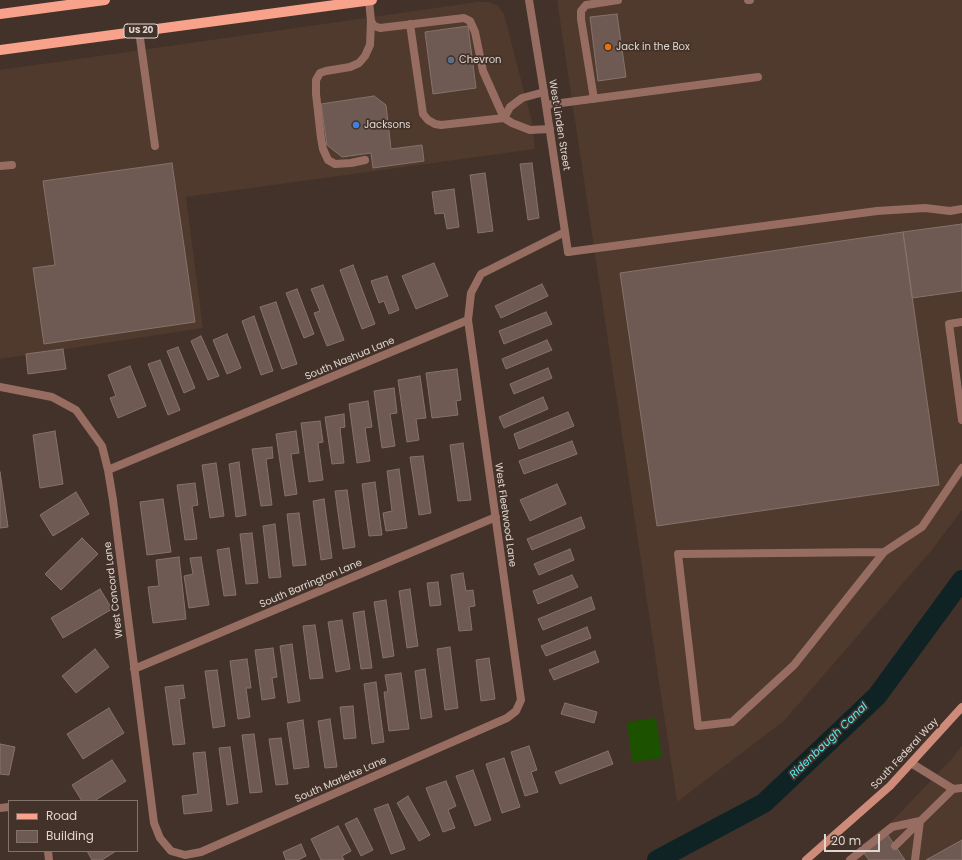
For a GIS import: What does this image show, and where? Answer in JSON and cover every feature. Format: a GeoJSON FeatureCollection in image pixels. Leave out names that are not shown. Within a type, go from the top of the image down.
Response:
{"type":"FeatureCollection","features":[{"type":"Feature","properties":{"kind":"main road"},"geometry":{"type":"LineString","coordinates":[[0,14],[104,0]]}},
{"type":"Feature","properties":{"kind":"main road","name":"US 20"},"geometry":{"type":"LineString","coordinates":[[0,50],[372,0]]}},
{"type":"Feature","properties":{"kind":"main road","name":"South Federal Way"},"geometry":{"type":"LineString","coordinates":[[806,860],[890,786],[962,707]]}},
{"type":"Feature","properties":{"kind":"street"},"geometry":{"type":"LineString","coordinates":[[365,160],[335,164],[328,160],[323,149],[321,138],[316,94],[316,80],[320,73],[350,67],[359,63],[365,56],[370,45],[371,21],[369,0]]}},
{"type":"Feature","properties":{"kind":"street","name":"West Linden Street"},"geometry":{"type":"LineString","coordinates":[[529,0],[568,252],[877,211],[925,208],[950,211],[962,209]]}},
{"type":"Feature","properties":{"kind":"street"},"geometry":{"type":"LineString","coordinates":[[594,99],[581,11],[586,5],[618,0]]}},
{"type":"Feature","properties":{"kind":"street"},"geometry":{"type":"LineString","coordinates":[[371,21],[374,26],[380,28],[464,18],[470,22],[475,32],[482,71],[504,118],[530,130],[550,129]]}},
{"type":"Feature","properties":{"kind":"street"},"geometry":{"type":"LineString","coordinates":[[410,24],[423,114],[428,120],[434,124],[441,125],[504,118]]}},
{"type":"Feature","properties":{"kind":"street"},"geometry":{"type":"LineString","coordinates":[[139,31],[155,146]]}},
{"type":"Feature","properties":{"kind":"street"},"geometry":{"type":"LineString","coordinates":[[546,105],[758,77]]}},
{"type":"Feature","properties":{"kind":"street"},"geometry":{"type":"LineString","coordinates":[[504,118],[510,107],[522,98],[544,92]]}},
{"type":"Feature","properties":{"kind":"street"},"geometry":{"type":"LineString","coordinates":[[0,166],[12,165]]}},
{"type":"Feature","properties":{"kind":"street"},"geometry":{"type":"LineString","coordinates":[[468,320],[471,293],[481,274],[565,232]]}},
{"type":"Feature","properties":{"kind":"street","name":"South Nashua Lane"},"geometry":{"type":"LineString","coordinates":[[108,470],[468,320]]}},
{"type":"Feature","properties":{"kind":"street","name":"West Fleetwood Lane"},"geometry":{"type":"LineString","coordinates":[[468,320],[521,700],[516,711]]}},
{"type":"Feature","properties":{"kind":"street"},"geometry":{"type":"LineString","coordinates":[[962,322],[949,324],[962,420]]}},
{"type":"Feature","properties":{"kind":"street","name":"West Concord Lane"},"geometry":{"type":"LineString","coordinates":[[0,387],[52,398],[76,410],[102,446],[113,500],[154,823],[160,838],[171,851]]}},
{"type":"Feature","properties":{"kind":"street"},"geometry":{"type":"LineString","coordinates":[[884,552],[678,554],[698,726],[732,722],[794,665],[884,552],[922,527],[962,468]]}},
{"type":"Feature","properties":{"kind":"street","name":"South Barrington Lane"},"geometry":{"type":"LineString","coordinates":[[134,669],[496,517]]}},
{"type":"Feature","properties":{"kind":"street","name":"South Marlette Lane"},"geometry":{"type":"LineString","coordinates":[[171,851],[185,855],[201,852],[507,718],[516,711]]}},
{"type":"Feature","properties":{"kind":"street"},"geometry":{"type":"LineString","coordinates":[[911,763],[953,789],[962,788]]}},
{"type":"Feature","properties":{"kind":"street"},"geometry":{"type":"LineString","coordinates":[[895,846],[953,789]]}},
{"type":"Feature","properties":{"kind":"street"},"geometry":{"type":"LineString","coordinates":[[850,860],[892,827],[920,822]]}},
{"type":"Feature","properties":{"kind":"street"},"geometry":{"type":"LineString","coordinates":[[915,860],[920,822]]}},
{"type":"Feature","properties":{"kind":"shaded area"},"geometry":{"type":"Polygon","coordinates":[[[557,0],[962,0],[962,510],[931,551],[784,721],[677,802],[557,0]]]}},
{"type":"Feature","properties":{"kind":"shaded area"},"geometry":{"type":"Polygon","coordinates":[[[478,2],[489,2],[498,6],[504,14],[532,122],[535,149],[186,197],[203,328],[0,359],[0,70],[478,2]]]}},
{"type":"Feature","properties":{"kind":"shaded area"},"geometry":{"type":"Polygon","coordinates":[[[962,746],[962,860],[847,860],[893,820],[948,763],[962,746]]]}},
{"type":"Feature","properties":{"kind":"green space"},"geometry":{"type":"Polygon","coordinates":[[[656,718],[662,758],[632,762],[627,722],[656,718]]]}},
{"type":"Feature","properties":{"kind":"building","name":"Jack in the Box"},"geometry":{"type":"Polygon","coordinates":[[[617,14],[626,77],[598,81],[590,17],[617,14]]]}},
{"type":"Feature","properties":{"kind":"building","name":"Chevron"},"geometry":{"type":"Polygon","coordinates":[[[468,26],[476,88],[433,94],[425,32],[468,26]]]}},
{"type":"Feature","properties":{"kind":"building","name":"Jacksons"},"geometry":{"type":"Polygon","coordinates":[[[374,96],[386,105],[391,149],[422,145],[424,161],[373,168],[371,153],[342,157],[327,145],[321,104],[374,96]]]}},
{"type":"Feature","properties":{"kind":"building"},"geometry":{"type":"Polygon","coordinates":[[[172,163],[195,322],[44,344],[33,268],[55,265],[43,181],[172,163]]]}},
{"type":"Feature","properties":{"kind":"building"},"geometry":{"type":"Polygon","coordinates":[[[532,163],[539,218],[528,220],[520,164],[532,163]]]}},
{"type":"Feature","properties":{"kind":"building"},"geometry":{"type":"Polygon","coordinates":[[[485,173],[493,231],[478,233],[470,175],[485,173]]]}},
{"type":"Feature","properties":{"kind":"building"},"geometry":{"type":"Polygon","coordinates":[[[454,189],[459,227],[447,229],[444,213],[435,214],[432,192],[454,189]]]}},
{"type":"Feature","properties":{"kind":"building"},"geometry":{"type":"Polygon","coordinates":[[[962,224],[962,291],[912,298],[903,232],[962,224]]]}},
{"type":"Feature","properties":{"kind":"building"},"geometry":{"type":"Polygon","coordinates":[[[903,232],[939,485],[657,526],[620,273],[903,232]]]}},
{"type":"Feature","properties":{"kind":"building"},"geometry":{"type":"Polygon","coordinates":[[[434,263],[448,296],[416,309],[402,276],[434,263]]]}},
{"type":"Feature","properties":{"kind":"building"},"geometry":{"type":"Polygon","coordinates":[[[353,265],[375,324],[362,329],[340,270],[353,265]]]}},
{"type":"Feature","properties":{"kind":"building"},"geometry":{"type":"Polygon","coordinates":[[[387,276],[399,310],[389,314],[384,301],[379,303],[371,281],[387,276]]]}},
{"type":"Feature","properties":{"kind":"building"},"geometry":{"type":"Polygon","coordinates":[[[542,284],[548,296],[501,318],[495,306],[542,284]]]}},
{"type":"Feature","properties":{"kind":"building"},"geometry":{"type":"Polygon","coordinates":[[[323,285],[344,340],[327,346],[314,313],[320,311],[311,289],[323,285]]]}},
{"type":"Feature","properties":{"kind":"building"},"geometry":{"type":"Polygon","coordinates":[[[297,289],[314,334],[304,338],[286,293],[297,289]]]}},
{"type":"Feature","properties":{"kind":"building"},"geometry":{"type":"Polygon","coordinates":[[[276,302],[297,364],[282,369],[260,307],[276,302]]]}},
{"type":"Feature","properties":{"kind":"building"},"geometry":{"type":"Polygon","coordinates":[[[546,312],[552,324],[504,344],[499,331],[546,312]]]}},
{"type":"Feature","properties":{"kind":"building"},"geometry":{"type":"Polygon","coordinates":[[[254,316],[273,371],[261,375],[242,321],[254,316]]]}},
{"type":"Feature","properties":{"kind":"building"},"geometry":{"type":"Polygon","coordinates":[[[227,334],[241,368],[227,374],[213,340],[227,334]]]}},
{"type":"Feature","properties":{"kind":"building"},"geometry":{"type":"Polygon","coordinates":[[[201,336],[219,376],[208,380],[191,341],[201,336]]]}},
{"type":"Feature","properties":{"kind":"building"},"geometry":{"type":"Polygon","coordinates":[[[547,340],[552,350],[506,369],[502,359],[547,340]]]}},
{"type":"Feature","properties":{"kind":"building"},"geometry":{"type":"Polygon","coordinates":[[[178,347],[195,388],[184,393],[167,351],[178,347]]]}},
{"type":"Feature","properties":{"kind":"building"},"geometry":{"type":"Polygon","coordinates":[[[63,349],[66,369],[28,374],[26,354],[63,349]]]}},
{"type":"Feature","properties":{"kind":"building"},"geometry":{"type":"Polygon","coordinates":[[[160,360],[180,410],[168,415],[148,364],[160,360]]]}},
{"type":"Feature","properties":{"kind":"building"},"geometry":{"type":"Polygon","coordinates":[[[130,366],[146,406],[118,418],[110,398],[116,396],[108,375],[130,366]]]}},
{"type":"Feature","properties":{"kind":"building"},"geometry":{"type":"Polygon","coordinates":[[[548,368],[552,378],[514,394],[510,384],[548,368]]]}},
{"type":"Feature","properties":{"kind":"building"},"geometry":{"type":"Polygon","coordinates":[[[457,369],[461,400],[456,401],[458,415],[432,418],[426,373],[457,369]]]}},
{"type":"Feature","properties":{"kind":"building"},"geometry":{"type":"Polygon","coordinates":[[[420,376],[426,418],[416,419],[419,440],[407,442],[398,380],[420,376]]]}},
{"type":"Feature","properties":{"kind":"building"},"geometry":{"type":"Polygon","coordinates":[[[394,388],[397,413],[390,414],[395,446],[382,448],[374,391],[394,388]]]}},
{"type":"Feature","properties":{"kind":"building"},"geometry":{"type":"Polygon","coordinates":[[[543,397],[548,409],[504,428],[499,417],[543,397]]]}},
{"type":"Feature","properties":{"kind":"building"},"geometry":{"type":"Polygon","coordinates":[[[368,401],[372,427],[365,428],[370,461],[357,463],[349,404],[368,401]]]}},
{"type":"Feature","properties":{"kind":"building"},"geometry":{"type":"Polygon","coordinates":[[[568,412],[574,426],[519,449],[514,434],[568,412]]]}},
{"type":"Feature","properties":{"kind":"building"},"geometry":{"type":"Polygon","coordinates":[[[344,414],[345,427],[340,428],[344,463],[332,464],[325,417],[344,414]]]}},
{"type":"Feature","properties":{"kind":"building"},"geometry":{"type":"Polygon","coordinates":[[[320,421],[323,442],[318,443],[323,480],[309,482],[301,423],[320,421]]]}},
{"type":"Feature","properties":{"kind":"building"},"geometry":{"type":"Polygon","coordinates":[[[55,431],[63,484],[40,488],[33,435],[55,431]]]}},
{"type":"Feature","properties":{"kind":"building"},"geometry":{"type":"Polygon","coordinates":[[[296,431],[299,453],[291,454],[297,494],[285,496],[276,434],[296,431]]]}},
{"type":"Feature","properties":{"kind":"building"},"geometry":{"type":"Polygon","coordinates":[[[572,441],[577,454],[524,474],[519,461],[572,441]]]}},
{"type":"Feature","properties":{"kind":"building"},"geometry":{"type":"Polygon","coordinates":[[[463,443],[471,500],[458,501],[450,445],[463,443]]]}},
{"type":"Feature","properties":{"kind":"building"},"geometry":{"type":"Polygon","coordinates":[[[272,447],[273,458],[266,459],[272,505],[261,506],[252,449],[272,447]]]}},
{"type":"Feature","properties":{"kind":"building"},"geometry":{"type":"Polygon","coordinates":[[[423,456],[431,513],[419,515],[410,457],[423,456]]]}},
{"type":"Feature","properties":{"kind":"building"},"geometry":{"type":"Polygon","coordinates":[[[239,462],[246,515],[236,517],[229,464],[239,462]]]}},
{"type":"Feature","properties":{"kind":"building"},"geometry":{"type":"Polygon","coordinates":[[[216,463],[224,516],[210,518],[202,465],[216,463]]]}},
{"type":"Feature","properties":{"kind":"building"},"geometry":{"type":"Polygon","coordinates":[[[399,469],[407,528],[386,531],[383,513],[392,511],[387,471],[399,469]]]}},
{"type":"Feature","properties":{"kind":"building"},"geometry":{"type":"Polygon","coordinates":[[[0,472],[8,527],[0,528],[0,472]]]}},
{"type":"Feature","properties":{"kind":"building"},"geometry":{"type":"Polygon","coordinates":[[[375,482],[382,535],[369,536],[362,484],[375,482]]]}},
{"type":"Feature","properties":{"kind":"building"},"geometry":{"type":"Polygon","coordinates":[[[195,483],[198,505],[192,506],[197,539],[185,540],[177,485],[195,483]]]}},
{"type":"Feature","properties":{"kind":"building"},"geometry":{"type":"Polygon","coordinates":[[[557,484],[566,504],[530,521],[520,500],[557,484]]]}},
{"type":"Feature","properties":{"kind":"building"},"geometry":{"type":"Polygon","coordinates":[[[347,490],[355,547],[343,549],[335,491],[347,490]]]}},
{"type":"Feature","properties":{"kind":"building"},"geometry":{"type":"Polygon","coordinates":[[[76,492],[89,514],[53,536],[40,515],[76,492]]]}},
{"type":"Feature","properties":{"kind":"building"},"geometry":{"type":"Polygon","coordinates":[[[163,499],[171,552],[147,555],[140,502],[163,499]]]}},
{"type":"Feature","properties":{"kind":"building"},"geometry":{"type":"Polygon","coordinates":[[[324,499],[332,558],[321,560],[313,501],[324,499]]]}},
{"type":"Feature","properties":{"kind":"building"},"geometry":{"type":"Polygon","coordinates":[[[299,513],[306,565],[293,566],[287,514],[299,513]]]}},
{"type":"Feature","properties":{"kind":"building"},"geometry":{"type":"Polygon","coordinates":[[[581,517],[585,528],[532,550],[527,539],[581,517]]]}},
{"type":"Feature","properties":{"kind":"building"},"geometry":{"type":"Polygon","coordinates":[[[275,524],[281,577],[269,578],[263,526],[275,524]]]}},
{"type":"Feature","properties":{"kind":"building"},"geometry":{"type":"Polygon","coordinates":[[[252,533],[258,583],[246,584],[240,534],[252,533]]]}},
{"type":"Feature","properties":{"kind":"building"},"geometry":{"type":"Polygon","coordinates":[[[82,538],[98,554],[61,590],[45,574],[82,538]]]}},
{"type":"Feature","properties":{"kind":"building"},"geometry":{"type":"Polygon","coordinates":[[[229,548],[236,595],[224,596],[217,550],[229,548]]]}},
{"type":"Feature","properties":{"kind":"building"},"geometry":{"type":"Polygon","coordinates":[[[570,549],[574,560],[539,575],[534,564],[570,549]]]}},
{"type":"Feature","properties":{"kind":"building"},"geometry":{"type":"Polygon","coordinates":[[[179,557],[186,619],[153,623],[148,587],[159,586],[156,560],[179,557]]]}},
{"type":"Feature","properties":{"kind":"building"},"geometry":{"type":"Polygon","coordinates":[[[201,557],[209,605],[189,608],[184,576],[193,574],[190,558],[201,557]]]}},
{"type":"Feature","properties":{"kind":"building"},"geometry":{"type":"Polygon","coordinates":[[[463,573],[466,591],[473,590],[475,606],[469,607],[472,630],[459,631],[451,575],[463,573]]]}},
{"type":"Feature","properties":{"kind":"building"},"geometry":{"type":"Polygon","coordinates":[[[572,575],[578,587],[538,604],[533,591],[572,575]]]}},
{"type":"Feature","properties":{"kind":"building"},"geometry":{"type":"Polygon","coordinates":[[[438,582],[441,605],[430,606],[427,583],[438,582]]]}},
{"type":"Feature","properties":{"kind":"building"},"geometry":{"type":"Polygon","coordinates":[[[100,589],[112,609],[63,638],[51,618],[100,589]]]}},
{"type":"Feature","properties":{"kind":"building"},"geometry":{"type":"Polygon","coordinates":[[[410,589],[418,646],[407,648],[399,591],[410,589]]]}},
{"type":"Feature","properties":{"kind":"building"},"geometry":{"type":"Polygon","coordinates":[[[591,597],[595,609],[543,630],[538,619],[591,597]]]}},
{"type":"Feature","properties":{"kind":"building"},"geometry":{"type":"Polygon","coordinates":[[[386,600],[394,656],[383,658],[374,602],[386,600]]]}},
{"type":"Feature","properties":{"kind":"building"},"geometry":{"type":"Polygon","coordinates":[[[364,611],[372,668],[361,669],[353,613],[364,611]]]}},
{"type":"Feature","properties":{"kind":"building"},"geometry":{"type":"Polygon","coordinates":[[[342,620],[350,669],[336,672],[328,622],[342,620]]]}},
{"type":"Feature","properties":{"kind":"building"},"geometry":{"type":"Polygon","coordinates":[[[315,625],[323,678],[310,679],[303,626],[315,625]]]}},
{"type":"Feature","properties":{"kind":"building"},"geometry":{"type":"Polygon","coordinates":[[[587,627],[591,638],[546,656],[541,646],[587,627]]]}},
{"type":"Feature","properties":{"kind":"building"},"geometry":{"type":"Polygon","coordinates":[[[292,644],[300,701],[288,703],[280,646],[292,644]]]}},
{"type":"Feature","properties":{"kind":"building"},"geometry":{"type":"Polygon","coordinates":[[[450,647],[458,708],[445,710],[437,649],[450,647]]]}},
{"type":"Feature","properties":{"kind":"building"},"geometry":{"type":"Polygon","coordinates":[[[273,648],[277,677],[272,678],[275,698],[262,700],[255,650],[273,648]]]}},
{"type":"Feature","properties":{"kind":"building"},"geometry":{"type":"Polygon","coordinates":[[[95,649],[109,667],[76,693],[62,676],[95,649]]]}},
{"type":"Feature","properties":{"kind":"building"},"geometry":{"type":"Polygon","coordinates":[[[595,651],[599,662],[554,680],[549,670],[595,651]]]}},
{"type":"Feature","properties":{"kind":"building"},"geometry":{"type":"Polygon","coordinates":[[[489,658],[495,699],[481,701],[476,660],[489,658]]]}},
{"type":"Feature","properties":{"kind":"building"},"geometry":{"type":"Polygon","coordinates":[[[247,659],[251,688],[246,688],[250,717],[238,719],[230,661],[247,659]]]}},
{"type":"Feature","properties":{"kind":"building"},"geometry":{"type":"Polygon","coordinates":[[[425,669],[432,717],[421,719],[415,671],[425,669]]]}},
{"type":"Feature","properties":{"kind":"building"},"geometry":{"type":"Polygon","coordinates":[[[217,670],[225,726],[213,728],[205,671],[217,670]]]}},
{"type":"Feature","properties":{"kind":"building"},"geometry":{"type":"Polygon","coordinates":[[[401,673],[409,729],[389,731],[384,692],[388,692],[385,675],[401,673]]]}},
{"type":"Feature","properties":{"kind":"building"},"geometry":{"type":"Polygon","coordinates":[[[376,682],[384,742],[372,744],[364,684],[376,682]]]}},
{"type":"Feature","properties":{"kind":"building"},"geometry":{"type":"Polygon","coordinates":[[[183,685],[185,698],[179,699],[185,744],[173,745],[165,687],[183,685]]]}},
{"type":"Feature","properties":{"kind":"building"},"geometry":{"type":"Polygon","coordinates":[[[565,703],[597,712],[594,723],[561,714],[565,703]]]}},
{"type":"Feature","properties":{"kind":"building"},"geometry":{"type":"Polygon","coordinates":[[[353,706],[356,738],[344,739],[340,707],[353,706]]]}},
{"type":"Feature","properties":{"kind":"building"},"geometry":{"type":"Polygon","coordinates":[[[109,708],[124,733],[83,759],[67,734],[109,708]]]}},
{"type":"Feature","properties":{"kind":"building"},"geometry":{"type":"Polygon","coordinates":[[[330,719],[337,767],[325,768],[318,721],[330,719]]]}},
{"type":"Feature","properties":{"kind":"building"},"geometry":{"type":"Polygon","coordinates":[[[303,720],[309,767],[294,769],[287,723],[303,720]]]}},
{"type":"Feature","properties":{"kind":"building"},"geometry":{"type":"Polygon","coordinates":[[[254,734],[262,792],[250,793],[242,735],[254,734]]]}},
{"type":"Feature","properties":{"kind":"building"},"geometry":{"type":"Polygon","coordinates":[[[281,738],[288,784],[276,785],[269,739],[281,738]]]}},
{"type":"Feature","properties":{"kind":"building"},"geometry":{"type":"Polygon","coordinates":[[[0,744],[15,747],[9,775],[0,774],[0,744]]]}},
{"type":"Feature","properties":{"kind":"building"},"geometry":{"type":"Polygon","coordinates":[[[529,746],[537,770],[531,772],[538,792],[525,796],[511,752],[529,746]]]}},
{"type":"Feature","properties":{"kind":"building"},"geometry":{"type":"Polygon","coordinates":[[[230,747],[238,803],[227,805],[219,748],[230,747]]]}},
{"type":"Feature","properties":{"kind":"building"},"geometry":{"type":"Polygon","coordinates":[[[608,751],[613,764],[560,784],[555,772],[608,751]]]}},
{"type":"Feature","properties":{"kind":"building"},"geometry":{"type":"Polygon","coordinates":[[[205,752],[212,811],[184,814],[182,796],[198,794],[193,753],[205,752]]]}},
{"type":"Feature","properties":{"kind":"building"},"geometry":{"type":"Polygon","coordinates":[[[504,758],[520,807],[502,813],[486,764],[504,758]]]}},
{"type":"Feature","properties":{"kind":"building"},"geometry":{"type":"Polygon","coordinates":[[[112,760],[126,781],[96,800],[81,800],[72,785],[112,760]]]}},
{"type":"Feature","properties":{"kind":"building"},"geometry":{"type":"Polygon","coordinates":[[[473,770],[491,820],[475,826],[456,776],[473,770]]]}},
{"type":"Feature","properties":{"kind":"building"},"geometry":{"type":"Polygon","coordinates":[[[446,781],[456,806],[448,810],[455,828],[443,832],[426,788],[446,781]]]}},
{"type":"Feature","properties":{"kind":"building"},"geometry":{"type":"Polygon","coordinates":[[[408,796],[430,835],[419,841],[397,803],[408,796]]]}},
{"type":"Feature","properties":{"kind":"building"},"geometry":{"type":"Polygon","coordinates":[[[388,804],[405,849],[391,854],[374,809],[388,804]]]}},
{"type":"Feature","properties":{"kind":"building"},"geometry":{"type":"Polygon","coordinates":[[[357,818],[373,850],[361,856],[345,824],[357,818]]]}},
{"type":"Feature","properties":{"kind":"building"},"geometry":{"type":"Polygon","coordinates":[[[338,826],[351,851],[342,856],[344,860],[321,860],[311,839],[338,826]]]}},
{"type":"Feature","properties":{"kind":"building"},"geometry":{"type":"Polygon","coordinates":[[[887,834],[905,860],[869,860],[863,852],[887,834]]]}},
{"type":"Feature","properties":{"kind":"building"},"geometry":{"type":"Polygon","coordinates":[[[962,840],[962,860],[926,860],[962,840]]]}},
{"type":"Feature","properties":{"kind":"building"},"geometry":{"type":"Polygon","coordinates":[[[301,844],[306,856],[298,860],[286,860],[283,852],[301,844]]]}},
{"type":"Feature","properties":{"kind":"building"},"geometry":{"type":"Polygon","coordinates":[[[88,852],[114,852],[102,860],[92,860],[88,852]]]}},
{"type":"Feature","properties":{"kind":"waterway","name":"Ridenbaugh Canal"},"geometry":{"type":"LineString","coordinates":[[657,860],[764,803],[877,696],[962,580]]}},
{"type":"Feature","properties":{"kind":"place","name":"Jack in the Box"},"geometry":{"type":"Point","coordinates":[608,47]}},
{"type":"Feature","properties":{"kind":"place","name":"Chevron"},"geometry":{"type":"Point","coordinates":[451,60]}},
{"type":"Feature","properties":{"kind":"place","name":"Jacksons"},"geometry":{"type":"Point","coordinates":[356,125]}}]}
